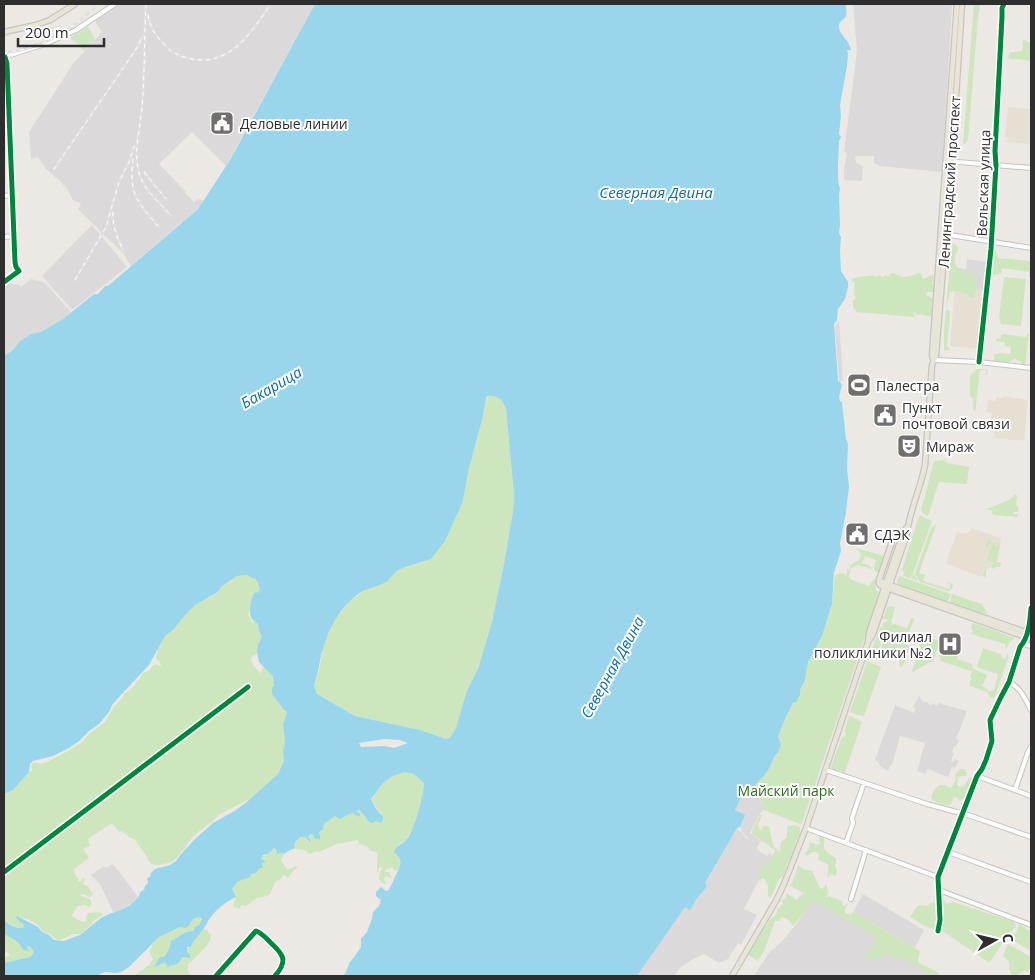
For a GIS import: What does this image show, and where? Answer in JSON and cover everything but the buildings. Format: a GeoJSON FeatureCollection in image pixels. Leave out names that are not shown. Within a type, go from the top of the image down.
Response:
{"type":"FeatureCollection","features":[{"type":"Feature","properties":{"kind":"main road"},"geometry":{"type":"LineString","coordinates":[[4,32],[50,20],[76,4]]}},
{"type":"Feature","properties":{"kind":"main road","name":"Ленинградский проспект"},"geometry":{"type":"LineString","coordinates":[[949,162],[957,4]]}},
{"type":"Feature","properties":{"kind":"main road","name":"Ленинградский проспект"},"geometry":{"type":"LineString","coordinates":[[732,976],[777,898],[806,828],[868,642],[869,633],[907,534],[926,465],[934,360],[932,355],[944,234],[962,4]]}},
{"type":"Feature","properties":{"kind":"main road","name":"Ленинградский проспект"},"geometry":{"type":"LineString","coordinates":[[888,586],[903,533],[908,526]]}},
{"type":"Feature","properties":{"kind":"main road"},"geometry":{"type":"LineString","coordinates":[[903,533],[894,536],[879,580],[880,585],[888,586],[1028,634],[1031,638]]}},
{"type":"Feature","properties":{"kind":"street"},"geometry":{"type":"LineString","coordinates":[[4,282],[19,271],[15,262],[7,64],[4,57],[45,44],[76,30],[115,4]]}},
{"type":"Feature","properties":{"kind":"street","name":"Вельская улица"},"geometry":{"type":"LineString","coordinates":[[980,362],[989,275],[996,165],[995,151],[1002,8],[1004,4]]}},
{"type":"Feature","properties":{"kind":"street"},"geometry":{"type":"LineString","coordinates":[[4,133],[10,132]]}},
{"type":"Feature","properties":{"kind":"street"},"geometry":{"type":"LineString","coordinates":[[949,162],[1031,168]]}},
{"type":"Feature","properties":{"kind":"street"},"geometry":{"type":"LineString","coordinates":[[4,196],[13,195]]}},
{"type":"Feature","properties":{"kind":"street"},"geometry":{"type":"LineString","coordinates":[[944,234],[991,240],[1031,248]]}},
{"type":"Feature","properties":{"kind":"street"},"geometry":{"type":"LineString","coordinates":[[4,237],[14,236]]}},
{"type":"Feature","properties":{"kind":"street"},"geometry":{"type":"LineString","coordinates":[[934,360],[980,362],[1031,368]]}},
{"type":"Feature","properties":{"kind":"street"},"geometry":{"type":"LineString","coordinates":[[938,931],[940,920],[938,877],[958,822],[977,776],[986,760],[992,741],[990,720],[1009,682],[1020,647],[1028,634],[1031,608]]}},
{"type":"Feature","properties":{"kind":"street"},"geometry":{"type":"LineString","coordinates":[[1023,644],[1031,646]]}},
{"type":"Feature","properties":{"kind":"street"},"geometry":{"type":"LineString","coordinates":[[1009,682],[1021,691],[1031,710]]}},
{"type":"Feature","properties":{"kind":"street"},"geometry":{"type":"LineString","coordinates":[[4,872],[248,687]]}},
{"type":"Feature","properties":{"kind":"street"},"geometry":{"type":"LineString","coordinates":[[1015,790],[1031,748]]}},
{"type":"Feature","properties":{"kind":"street"},"geometry":{"type":"LineString","coordinates":[[826,770],[1031,837]]}},
{"type":"Feature","properties":{"kind":"street"},"geometry":{"type":"LineString","coordinates":[[977,776],[1031,796]]}},
{"type":"Feature","properties":{"kind":"street"},"geometry":{"type":"LineString","coordinates":[[846,843],[864,783]]}},
{"type":"Feature","properties":{"kind":"street"},"geometry":{"type":"LineString","coordinates":[[806,828],[938,877]]}},
{"type":"Feature","properties":{"kind":"street"},"geometry":{"type":"LineString","coordinates":[[851,899],[866,850]]}},
{"type":"Feature","properties":{"kind":"street"},"geometry":{"type":"LineString","coordinates":[[948,852],[1031,882]]}},
{"type":"Feature","properties":{"kind":"street"},"geometry":{"type":"LineString","coordinates":[[939,890],[1031,925]]}},
{"type":"Feature","properties":{"kind":"street"},"geometry":{"type":"LineString","coordinates":[[216,976],[256,931],[263,934],[282,953],[283,962],[281,969],[275,976]]}},
{"type":"Feature","properties":{"kind":"shaded area"},"geometry":{"type":"Polygon","coordinates":[[[119,4],[315,4],[226,166],[192,132],[159,164],[194,202],[199,199],[203,201],[203,204],[131,266],[124,254],[78,209],[81,205],[79,202],[72,199],[68,190],[46,169],[38,157],[31,159],[29,132],[73,64],[102,32],[95,21],[119,4]]]}},
{"type":"Feature","properties":{"kind":"shaded area"},"geometry":{"type":"Polygon","coordinates":[[[853,4],[952,4],[942,172],[880,166],[874,163],[874,156],[855,156],[856,163],[863,167],[862,181],[844,180],[847,153],[844,152],[857,51],[853,4]]]}},
{"type":"Feature","properties":{"kind":"shaded area"},"geometry":{"type":"Polygon","coordinates":[[[1008,107],[1031,109],[1030,144],[1007,142],[1008,138],[1005,137],[1008,107]]]}},
{"type":"Feature","properties":{"kind":"shaded area"},"geometry":{"type":"Polygon","coordinates":[[[92,225],[127,267],[72,310],[42,276],[92,225]]]}},
{"type":"Feature","properties":{"kind":"shaded area"},"geometry":{"type":"Polygon","coordinates":[[[967,259],[988,262],[985,291],[976,290],[973,275],[969,273],[963,275],[957,268],[966,269],[967,259]]]}},
{"type":"Feature","properties":{"kind":"shaded area"},"geometry":{"type":"Polygon","coordinates":[[[31,279],[44,282],[71,312],[41,332],[31,334],[20,341],[12,351],[4,356],[4,287],[8,283],[21,287],[31,279]]]}},
{"type":"Feature","properties":{"kind":"shaded area"},"geometry":{"type":"Polygon","coordinates":[[[955,288],[985,291],[977,349],[950,346],[955,288]]]}},
{"type":"Feature","properties":{"kind":"shaded area"},"geometry":{"type":"Polygon","coordinates":[[[839,321],[843,381],[839,381],[835,327],[839,321]]]}},
{"type":"Feature","properties":{"kind":"shaded area"},"geometry":{"type":"Polygon","coordinates":[[[1003,396],[1028,400],[1024,441],[995,438],[995,434],[990,431],[992,413],[987,412],[988,400],[996,401],[996,397],[1003,398],[1003,396]]]}},
{"type":"Feature","properties":{"kind":"shaded area"},"geometry":{"type":"Polygon","coordinates":[[[971,528],[1001,538],[991,567],[986,565],[981,577],[946,563],[957,532],[965,534],[971,528]]]}},
{"type":"Feature","properties":{"kind":"shaded area"},"geometry":{"type":"Polygon","coordinates":[[[919,696],[923,702],[928,702],[931,705],[932,703],[937,706],[938,703],[967,711],[956,739],[959,740],[952,752],[954,753],[951,761],[953,762],[954,759],[959,761],[955,768],[952,767],[948,777],[928,769],[925,774],[917,771],[925,743],[900,736],[892,765],[888,771],[875,760],[895,705],[914,713],[916,708],[913,707],[919,696]]]}},
{"type":"Feature","properties":{"kind":"shaded area"},"geometry":{"type":"Polygon","coordinates":[[[746,788],[760,799],[764,807],[750,833],[761,841],[756,849],[767,856],[770,853],[772,855],[744,909],[757,915],[741,945],[738,943],[728,959],[719,963],[704,954],[681,967],[674,976],[637,976],[685,906],[690,909],[702,892],[705,883],[737,828],[748,840],[740,827],[744,818],[735,810],[746,788]]]}},
{"type":"Feature","properties":{"kind":"shaded area"},"geometry":{"type":"Polygon","coordinates":[[[113,864],[139,898],[121,910],[113,912],[100,884],[91,875],[104,866],[106,868],[113,864]]]}},
{"type":"Feature","properties":{"kind":"shaded area"},"geometry":{"type":"Polygon","coordinates":[[[863,894],[924,930],[915,948],[853,912],[863,894]]]}},
{"type":"Feature","properties":{"kind":"shaded area"},"geometry":{"type":"Polygon","coordinates":[[[813,900],[939,976],[754,976],[768,954],[786,937],[813,900]]]}},
{"type":"Feature","properties":{"kind":"green space"},"geometry":{"type":"Polygon","coordinates":[[[974,4],[979,4],[980,9],[968,140],[966,144],[963,144],[974,4]]]}},
{"type":"Feature","properties":{"kind":"green space"},"geometry":{"type":"Polygon","coordinates":[[[88,26],[95,39],[84,51],[70,38],[88,26]]]}},
{"type":"Feature","properties":{"kind":"green space"},"geometry":{"type":"Polygon","coordinates":[[[1025,40],[1031,43],[1031,63],[1029,61],[1009,59],[1008,56],[1011,52],[1022,51],[1022,41],[1025,40]]]}},
{"type":"Feature","properties":{"kind":"green space"},"geometry":{"type":"Polygon","coordinates":[[[952,244],[959,248],[955,256],[956,265],[963,275],[968,272],[974,276],[976,289],[973,298],[969,297],[968,294],[957,291],[950,292],[946,310],[949,310],[950,313],[947,345],[951,349],[944,351],[944,331],[952,244]]]}},
{"type":"Feature","properties":{"kind":"green space"},"geometry":{"type":"Polygon","coordinates":[[[993,251],[996,252],[998,258],[1031,261],[1031,277],[1029,277],[1029,272],[1002,268],[1001,274],[992,274],[993,251]]]}},
{"type":"Feature","properties":{"kind":"green space"},"geometry":{"type":"Polygon","coordinates":[[[891,273],[903,277],[920,273],[923,279],[934,276],[935,281],[932,282],[935,290],[926,293],[933,300],[931,304],[933,315],[917,315],[914,312],[915,317],[856,312],[853,309],[853,300],[856,298],[854,295],[855,283],[852,279],[873,275],[875,277],[886,275],[889,277],[891,273]]]}},
{"type":"Feature","properties":{"kind":"green space"},"geometry":{"type":"Polygon","coordinates":[[[1004,277],[1026,279],[1021,326],[1001,324],[999,317],[1004,277]]]}},
{"type":"Feature","properties":{"kind":"green space"},"geometry":{"type":"Polygon","coordinates":[[[1003,334],[1026,337],[1029,334],[1025,365],[1014,359],[1007,363],[994,362],[994,354],[1010,354],[1011,347],[1005,346],[1005,342],[996,341],[996,338],[1000,339],[1003,334]]]}},
{"type":"Feature","properties":{"kind":"green space"},"geometry":{"type":"Polygon","coordinates":[[[977,369],[988,370],[987,375],[985,375],[987,370],[980,370],[975,414],[973,399],[970,396],[970,376],[977,369]]]}},
{"type":"Feature","properties":{"kind":"green space"},"geometry":{"type":"Polygon","coordinates":[[[487,396],[494,396],[499,399],[506,409],[514,494],[513,511],[492,622],[478,669],[467,690],[456,728],[450,738],[446,739],[420,730],[355,716],[317,694],[314,686],[323,648],[333,622],[349,602],[365,590],[386,582],[395,571],[427,561],[463,501],[469,468],[487,396]]]}},
{"type":"Feature","properties":{"kind":"green space"},"geometry":{"type":"Polygon","coordinates":[[[945,460],[947,463],[969,467],[967,484],[939,482],[928,516],[921,510],[934,461],[945,460]]]}},
{"type":"Feature","properties":{"kind":"green space"},"geometry":{"type":"Polygon","coordinates":[[[1016,494],[1018,512],[1013,514],[1018,514],[1017,517],[993,515],[991,510],[985,510],[1009,500],[1016,494]]]}},
{"type":"Feature","properties":{"kind":"green space"},"geometry":{"type":"Polygon","coordinates":[[[919,516],[932,521],[913,573],[918,581],[911,578],[912,574],[910,578],[903,576],[904,572],[902,570],[919,516]]]}},
{"type":"Feature","properties":{"kind":"green space"},"geometry":{"type":"Polygon","coordinates":[[[937,523],[919,573],[925,575],[923,581],[949,589],[951,584],[947,583],[951,583],[952,589],[948,591],[920,582],[915,574],[931,528],[937,523]]]}},
{"type":"Feature","properties":{"kind":"green space"},"geometry":{"type":"Polygon","coordinates":[[[988,538],[991,539],[990,542],[998,546],[1001,540],[997,562],[1001,563],[1000,567],[995,569],[990,567],[986,569],[986,577],[982,576],[986,566],[991,567],[993,562],[987,560],[989,551],[993,546],[989,544],[987,547],[985,546],[988,538]]]}},
{"type":"Feature","properties":{"kind":"green space","name":"Майский парк"},"geometry":{"type":"Polygon","coordinates":[[[856,548],[884,556],[879,573],[873,567],[876,560],[865,556],[862,563],[870,566],[872,569],[858,565],[851,568],[849,577],[852,580],[869,586],[873,580],[876,581],[876,591],[880,592],[802,823],[800,824],[764,810],[761,801],[749,789],[763,777],[779,751],[781,742],[778,737],[782,725],[789,710],[800,695],[808,662],[822,636],[832,604],[835,575],[840,573],[845,574],[846,577],[847,569],[849,570],[851,564],[859,560],[861,554],[856,548]]]}},
{"type":"Feature","properties":{"kind":"green space"},"geometry":{"type":"Polygon","coordinates":[[[247,575],[256,579],[260,588],[259,592],[253,594],[248,614],[253,623],[253,620],[259,624],[262,637],[257,646],[258,654],[252,656],[251,660],[259,672],[261,673],[262,669],[265,668],[271,674],[274,686],[273,692],[280,705],[287,712],[284,720],[285,741],[283,756],[285,760],[278,774],[248,801],[248,799],[220,814],[196,834],[170,863],[151,864],[135,840],[122,831],[119,832],[112,823],[88,839],[90,846],[83,849],[89,858],[74,869],[78,881],[80,882],[85,878],[83,884],[88,886],[93,894],[90,897],[80,895],[90,899],[92,904],[89,908],[86,905],[78,906],[72,915],[80,921],[86,921],[88,913],[100,912],[103,915],[94,920],[80,934],[73,934],[60,940],[43,932],[39,926],[28,919],[16,917],[24,927],[20,928],[4,920],[4,794],[13,790],[32,771],[31,765],[35,762],[40,764],[47,762],[66,752],[81,743],[89,734],[105,722],[115,705],[125,693],[131,690],[142,674],[149,671],[153,665],[161,666],[160,661],[156,658],[158,649],[165,636],[172,631],[186,614],[195,605],[218,593],[221,587],[234,577],[247,575]]]}},
{"type":"Feature","properties":{"kind":"green space"},"geometry":{"type":"Polygon","coordinates":[[[899,576],[951,594],[946,602],[899,586],[897,582],[899,576]]]}},
{"type":"Feature","properties":{"kind":"green space"},"geometry":{"type":"Polygon","coordinates":[[[952,594],[982,604],[987,614],[981,614],[952,604],[950,601],[952,594]]]}},
{"type":"Feature","properties":{"kind":"green space"},"geometry":{"type":"Polygon","coordinates":[[[887,607],[895,607],[891,623],[907,628],[911,618],[914,619],[905,644],[910,646],[904,664],[901,667],[899,663],[901,650],[882,648],[882,638],[878,660],[869,656],[880,628],[883,626],[883,623],[888,621],[883,619],[887,607]]]}},
{"type":"Feature","properties":{"kind":"green space"},"geometry":{"type":"Polygon","coordinates":[[[973,623],[1015,638],[1006,649],[1005,644],[971,634],[973,623]]]}},
{"type":"Feature","properties":{"kind":"green space"},"geometry":{"type":"Polygon","coordinates":[[[921,634],[940,640],[933,662],[913,672],[921,643],[921,634]]]}},
{"type":"Feature","properties":{"kind":"green space"},"geometry":{"type":"Polygon","coordinates":[[[942,648],[959,653],[957,659],[972,664],[973,669],[986,674],[987,676],[982,686],[989,692],[994,690],[998,675],[977,667],[983,648],[1001,654],[1001,657],[1005,660],[1007,654],[1009,655],[995,697],[990,697],[987,692],[970,686],[972,671],[940,661],[941,658],[939,657],[942,648]]]}},
{"type":"Feature","properties":{"kind":"green space"},"geometry":{"type":"Polygon","coordinates":[[[867,662],[881,667],[864,716],[850,712],[867,662]]]}},
{"type":"Feature","properties":{"kind":"green space"},"geometry":{"type":"Polygon","coordinates":[[[849,716],[862,722],[844,775],[841,774],[841,770],[838,772],[834,771],[831,767],[842,737],[846,736],[844,732],[849,716]]]}},
{"type":"Feature","properties":{"kind":"green space"},"geometry":{"type":"Polygon","coordinates":[[[960,769],[965,769],[967,774],[966,776],[958,777],[957,784],[959,787],[964,786],[970,777],[972,779],[964,798],[960,801],[954,797],[951,804],[946,805],[931,799],[936,787],[944,785],[951,788],[956,780],[955,775],[960,769]]]}},
{"type":"Feature","properties":{"kind":"green space"},"geometry":{"type":"Polygon","coordinates":[[[405,772],[414,774],[424,782],[423,796],[414,826],[406,840],[399,844],[394,853],[401,861],[398,869],[396,871],[392,867],[385,870],[392,877],[385,876],[385,884],[379,879],[380,871],[382,870],[380,866],[377,873],[378,853],[369,850],[368,847],[361,844],[359,845],[358,840],[337,844],[310,854],[304,850],[294,849],[295,842],[302,837],[305,837],[309,842],[311,841],[308,837],[312,834],[314,838],[320,840],[319,833],[323,829],[323,824],[335,816],[344,817],[352,813],[360,817],[360,814],[356,811],[360,810],[371,823],[376,821],[383,822],[383,816],[371,800],[383,783],[393,776],[405,772]]]}},
{"type":"Feature","properties":{"kind":"green space"},"geometry":{"type":"Polygon","coordinates":[[[760,815],[762,815],[758,825],[761,831],[764,826],[769,826],[773,846],[780,852],[781,842],[787,837],[787,827],[797,826],[800,828],[794,852],[783,876],[778,880],[773,894],[769,897],[768,885],[764,878],[760,880],[758,878],[763,865],[768,863],[775,850],[752,834],[760,815]]]}},
{"type":"Feature","properties":{"kind":"green space"},"geometry":{"type":"Polygon","coordinates":[[[819,834],[824,837],[826,852],[836,858],[836,876],[831,874],[827,878],[829,865],[818,860],[819,855],[817,852],[805,855],[810,842],[818,845],[820,843],[819,834]]]}},
{"type":"Feature","properties":{"kind":"green space"},"geometry":{"type":"Polygon","coordinates":[[[273,848],[276,849],[277,854],[284,854],[281,861],[287,869],[295,866],[298,867],[289,877],[284,875],[275,882],[270,894],[267,896],[257,898],[246,906],[241,905],[240,909],[234,907],[236,898],[232,888],[237,882],[250,877],[251,874],[263,868],[262,863],[265,862],[261,859],[262,857],[273,848]]]}},
{"type":"Feature","properties":{"kind":"green space"},"geometry":{"type":"Polygon","coordinates":[[[798,865],[803,869],[812,871],[820,888],[822,889],[827,886],[829,892],[826,898],[829,896],[842,901],[843,906],[848,903],[845,913],[850,915],[853,912],[918,950],[920,952],[919,963],[936,971],[941,976],[931,976],[907,960],[896,959],[889,955],[872,960],[865,957],[864,954],[868,952],[877,940],[871,934],[813,901],[793,926],[789,920],[782,917],[779,921],[775,921],[764,951],[758,961],[748,955],[769,920],[775,916],[778,908],[783,904],[782,901],[786,898],[786,893],[797,900],[803,893],[789,885],[792,883],[798,865]]]}},
{"type":"Feature","properties":{"kind":"green space"},"geometry":{"type":"Polygon","coordinates":[[[943,898],[946,904],[953,902],[1015,922],[1016,927],[990,962],[941,930],[940,899],[943,898]]]}},
{"type":"Feature","properties":{"kind":"green space"},"geometry":{"type":"Polygon","coordinates":[[[933,902],[937,904],[938,917],[937,926],[933,929],[910,917],[918,905],[927,906],[933,902]]]}},
{"type":"Feature","properties":{"kind":"green space"},"geometry":{"type":"Polygon","coordinates":[[[201,918],[201,923],[193,931],[186,932],[171,941],[168,952],[164,957],[160,957],[156,967],[165,962],[168,968],[179,963],[182,957],[188,958],[187,948],[191,947],[194,940],[204,929],[207,930],[211,935],[210,941],[188,965],[190,976],[134,976],[149,965],[153,959],[150,950],[159,937],[189,925],[193,919],[201,918]]]}},
{"type":"Feature","properties":{"kind":"green space"},"geometry":{"type":"Polygon","coordinates":[[[1019,924],[1031,932],[1031,951],[1009,938],[1016,933],[1019,924]]]}},
{"type":"Feature","properties":{"kind":"green space"},"geometry":{"type":"Polygon","coordinates":[[[4,934],[17,941],[22,949],[27,951],[29,946],[34,953],[30,957],[4,963],[4,958],[10,955],[4,950],[4,934]]]}},
{"type":"Feature","properties":{"kind":"green space"},"geometry":{"type":"Polygon","coordinates":[[[1008,944],[1031,957],[1031,966],[1028,972],[1025,970],[1013,976],[1009,970],[1009,962],[1003,956],[1008,944]]]}},
{"type":"Feature","properties":{"kind":"water"},"geometry":{"type":"Polygon","coordinates":[[[315,4],[846,4],[846,16],[840,23],[839,29],[849,43],[851,50],[847,50],[847,66],[840,105],[839,134],[841,137],[839,141],[838,173],[840,188],[839,233],[841,237],[841,271],[848,282],[848,287],[845,299],[838,309],[837,320],[834,324],[838,381],[842,385],[839,397],[842,402],[848,444],[847,469],[849,486],[840,543],[841,551],[834,572],[832,604],[822,636],[808,662],[800,695],[796,702],[793,703],[779,733],[778,737],[781,743],[779,751],[763,777],[749,789],[746,788],[735,810],[745,815],[740,827],[737,828],[705,883],[707,886],[690,910],[685,907],[637,976],[344,976],[350,962],[361,947],[361,939],[367,932],[373,912],[379,906],[381,900],[376,896],[376,892],[381,887],[386,891],[389,890],[398,869],[400,861],[399,857],[394,853],[395,850],[407,839],[413,829],[424,783],[414,774],[405,772],[393,776],[383,783],[371,799],[383,816],[381,823],[376,821],[369,822],[360,810],[356,811],[360,814],[360,817],[352,813],[340,819],[335,816],[324,824],[323,829],[319,833],[320,840],[314,838],[314,835],[311,834],[308,837],[310,842],[305,837],[301,837],[295,842],[294,849],[284,854],[277,854],[274,848],[268,854],[263,855],[261,859],[266,862],[262,863],[263,868],[251,874],[250,877],[237,882],[232,889],[236,897],[217,910],[194,940],[191,947],[187,947],[190,958],[182,957],[179,963],[168,968],[165,962],[154,967],[160,957],[164,957],[167,954],[171,941],[186,932],[193,931],[200,924],[202,919],[199,917],[193,919],[188,927],[180,927],[159,937],[129,967],[121,972],[105,972],[96,976],[4,976],[4,963],[30,957],[34,953],[29,946],[27,947],[28,951],[22,949],[17,942],[4,934],[4,920],[16,927],[24,927],[16,918],[17,916],[38,927],[54,940],[64,941],[80,935],[101,918],[130,905],[138,898],[141,891],[144,890],[148,883],[147,878],[150,877],[155,869],[170,865],[176,861],[195,839],[213,823],[248,801],[278,774],[284,761],[285,741],[283,724],[287,712],[272,694],[274,686],[273,677],[259,662],[257,650],[262,637],[258,624],[252,619],[250,614],[253,595],[259,592],[260,588],[256,579],[247,575],[237,576],[221,587],[218,592],[195,605],[172,631],[165,636],[149,665],[112,705],[99,724],[69,748],[53,756],[33,761],[30,764],[29,772],[22,780],[13,790],[4,794],[4,356],[12,351],[20,341],[31,334],[41,332],[63,319],[94,294],[98,294],[105,286],[108,286],[198,209],[230,160],[315,4]],[[487,396],[469,468],[463,501],[445,541],[431,559],[400,569],[386,582],[358,594],[336,618],[328,633],[314,686],[317,694],[355,716],[420,730],[446,739],[450,738],[456,728],[467,690],[478,669],[492,622],[513,511],[514,494],[506,409],[499,399],[494,396],[487,396]],[[384,739],[359,743],[361,747],[384,746],[394,748],[408,743],[400,740],[384,739]]]}},
{"type":"Feature","properties":{"kind":"railway"},"geometry":{"type":"LineString","coordinates":[[4,53],[34,46],[63,33],[99,4]]}},
{"type":"Feature","properties":{"kind":"railway"},"geometry":{"type":"LineString","coordinates":[[146,4],[143,95],[137,165],[141,179],[171,216]]}},
{"type":"Feature","properties":{"kind":"railway"},"geometry":{"type":"LineString","coordinates":[[148,15],[156,34],[170,50],[186,58],[215,59],[235,48],[243,41],[271,4]]}},
{"type":"Feature","properties":{"kind":"railway"},"geometry":{"type":"LineString","coordinates":[[34,36],[60,27]]}},
{"type":"Feature","properties":{"kind":"railway"},"geometry":{"type":"LineString","coordinates":[[54,169],[138,46],[142,36]]}},
{"type":"Feature","properties":{"kind":"railway"},"geometry":{"type":"LineString","coordinates":[[75,280],[106,227],[119,182],[129,162],[134,146]]}},
{"type":"Feature","properties":{"kind":"railway"},"geometry":{"type":"LineString","coordinates":[[133,159],[133,189],[139,203],[158,226]]}},
{"type":"Feature","properties":{"kind":"railway"},"geometry":{"type":"LineString","coordinates":[[144,172],[166,199]]}},
{"type":"Feature","properties":{"kind":"railway"},"geometry":{"type":"LineString","coordinates":[[113,212],[115,232],[123,250]]}},
{"type":"Feature","properties":{"kind":"cycle path"},"geometry":{"type":"LineString","coordinates":[[979,362],[991,249],[1002,8],[1004,4]]}},
{"type":"Feature","properties":{"kind":"cycle path"},"geometry":{"type":"LineString","coordinates":[[4,282],[19,271],[15,262],[7,64],[5,57]]}},
{"type":"Feature","properties":{"kind":"cycle path"},"geometry":{"type":"LineString","coordinates":[[938,931],[940,920],[938,877],[977,776],[986,760],[992,741],[990,720],[1009,682],[1020,647],[1027,634],[1031,608]]}},
{"type":"Feature","properties":{"kind":"cycle path"},"geometry":{"type":"LineString","coordinates":[[4,872],[248,687]]}},
{"type":"Feature","properties":{"kind":"cycle path"},"geometry":{"type":"LineString","coordinates":[[216,976],[256,931],[264,936],[283,958],[282,966],[275,976]]}},
{"type":"Feature","properties":{"kind":"place","name":"Деловые линии"},"geometry":{"type":"Point","coordinates":[222,123]}},
{"type":"Feature","properties":{"kind":"place","name":"Палестра"},"geometry":{"type":"Point","coordinates":[859,385]}},
{"type":"Feature","properties":{"kind":"place","name":"Пункт почтовой связи"},"geometry":{"type":"Point","coordinates":[885,415]}},
{"type":"Feature","properties":{"kind":"place","name":"Мираж"},"geometry":{"type":"Point","coordinates":[909,446]}},
{"type":"Feature","properties":{"kind":"place","name":"СДЭК"},"geometry":{"type":"Point","coordinates":[857,534]}},
{"type":"Feature","properties":{"kind":"place","name":"Филиал поликлиники №2"},"geometry":{"type":"Point","coordinates":[950,644]}},
{"type":"Feature","properties":{"kind":"water label","name":"Северная Двина"},"geometry":{"type":"Point","coordinates":[656,192]}},
{"type":"Feature","properties":{"kind":"water label","name":"Бакарица"},"geometry":{"type":"Point","coordinates":[271,387]}},
{"type":"Feature","properties":{"kind":"water label","name":"Северная Двина"},"geometry":{"type":"Point","coordinates":[612,667]}}]}
